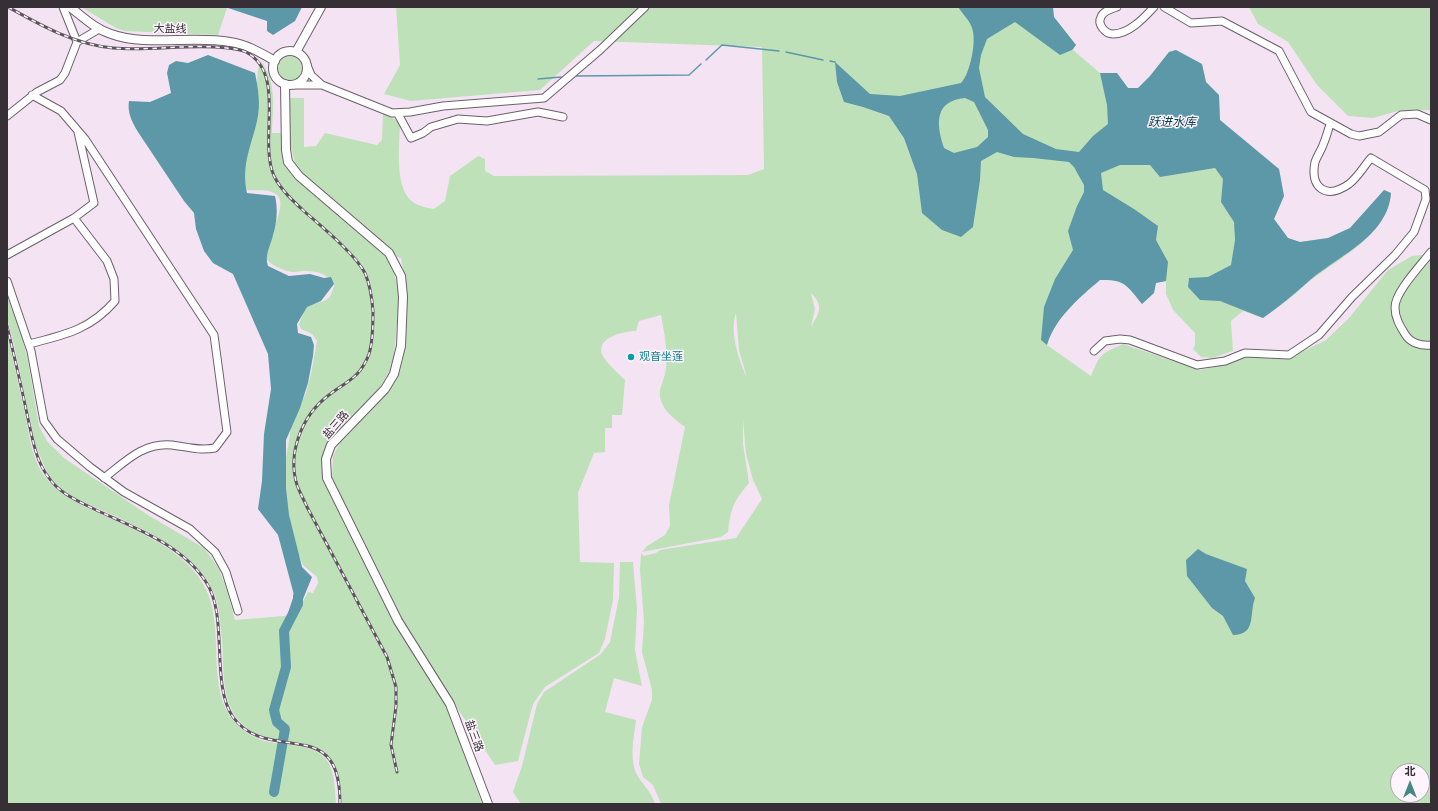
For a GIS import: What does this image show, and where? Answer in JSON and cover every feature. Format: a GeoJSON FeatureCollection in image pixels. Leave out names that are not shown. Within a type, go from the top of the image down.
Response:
{"type":"FeatureCollection","features":[{"type":"Feature","properties":{"kind":"main road","name":"大盐线"},"geometry":{"type":"LineString","coordinates":[[70,7],[99,29],[111,35],[127,39],[230,42],[257,52],[275,61]]}},
{"type":"Feature","properties":{"kind":"main road"},"geometry":{"type":"LineString","coordinates":[[296,52],[322,7]]}},
{"type":"Feature","properties":{"kind":"main road"},"geometry":{"type":"LineString","coordinates":[[284,52],[296,52],[303,57],[307,65],[304,77],[294,85],[285,84],[275,77],[273,69],[275,61],[284,52]]}},
{"type":"Feature","properties":{"kind":"main road","name":"盐三路"},"geometry":{"type":"LineString","coordinates":[[285,84],[286,150],[292,168],[383,247],[398,268],[402,286],[401,346],[394,374],[385,389],[331,445],[326,459],[327,478],[398,621],[450,704],[488,804]]}},
{"type":"Feature","properties":{"kind":"street"},"geometry":{"type":"LineString","coordinates":[[64,7],[77,42]]}},
{"type":"Feature","properties":{"kind":"street"},"geometry":{"type":"LineString","coordinates":[[307,65],[312,75],[322,85],[375,107],[398,114],[443,106],[544,98],[600,50],[645,7]]}},
{"type":"Feature","properties":{"kind":"street"},"geometry":{"type":"LineString","coordinates":[[1116,7],[1105,12],[1100,17],[1100,24],[1105,32],[1111,34],[1117,34],[1133,26],[1154,7]]}},
{"type":"Feature","properties":{"kind":"street"},"geometry":{"type":"LineString","coordinates":[[1164,7],[1191,23],[1222,21],[1279,51],[1311,112],[1330,124],[1359,136],[1379,132],[1401,114],[1417,114],[1431,120]]}},
{"type":"Feature","properties":{"kind":"street"},"geometry":{"type":"LineString","coordinates":[[7,116],[32,95],[60,80],[65,73],[77,42],[99,29]]}},
{"type":"Feature","properties":{"kind":"street"},"geometry":{"type":"LineString","coordinates":[[294,85],[322,85]]}},
{"type":"Feature","properties":{"kind":"street"},"geometry":{"type":"LineString","coordinates":[[32,95],[61,111],[78,130],[142,223],[214,335],[227,432],[215,448],[203,450],[169,445],[142,449],[104,478]]}},
{"type":"Feature","properties":{"kind":"street"},"geometry":{"type":"LineString","coordinates":[[398,114],[411,138],[423,133],[431,127],[458,119],[487,121],[538,112],[563,117]]}},
{"type":"Feature","properties":{"kind":"street"},"geometry":{"type":"LineString","coordinates":[[1094,351],[1105,341],[1130,340],[1197,365],[1224,361],[1245,353],[1289,355],[1319,335],[1352,297],[1395,255],[1414,232],[1426,199],[1425,190],[1371,158],[1349,184],[1338,190],[1329,192],[1321,190],[1317,186],[1315,177],[1315,162],[1324,145],[1330,124]]}},
{"type":"Feature","properties":{"kind":"street"},"geometry":{"type":"LineString","coordinates":[[7,255],[74,218],[94,203],[78,130]]}},
{"type":"Feature","properties":{"kind":"street"},"geometry":{"type":"LineString","coordinates":[[29,344],[66,335],[84,327],[103,314],[115,301],[114,279],[107,261],[74,218]]}},
{"type":"Feature","properties":{"kind":"street"},"geometry":{"type":"LineString","coordinates":[[1431,252],[1402,288],[1394,307],[1397,321],[1407,338],[1421,346],[1431,344]]}},
{"type":"Feature","properties":{"kind":"street"},"geometry":{"type":"LineString","coordinates":[[7,281],[29,344],[44,421],[57,439],[104,478],[124,492],[190,529],[215,552],[226,572],[238,611]]}},
{"type":"Feature","properties":{"kind":"green space"},"geometry":{"type":"Polygon","coordinates":[[[81,7],[227,8],[218,35],[125,31],[116,28],[81,7]]]}},
{"type":"Feature","properties":{"kind":"green space"},"geometry":{"type":"Polygon","coordinates":[[[396,7],[1053,7],[1054,17],[1076,45],[1073,50],[1100,73],[1117,73],[1128,88],[1138,88],[1150,76],[1169,52],[1176,50],[1202,64],[1206,82],[1219,95],[1220,120],[1279,169],[1284,196],[1274,219],[1288,238],[1300,242],[1328,238],[1350,228],[1384,190],[1391,193],[1388,208],[1381,221],[1361,244],[1263,318],[1243,311],[1231,321],[1233,351],[1212,358],[1201,357],[1193,349],[1195,345],[1195,333],[1173,310],[1166,294],[1166,281],[1156,283],[1154,293],[1142,304],[1125,284],[1115,281],[1100,280],[1076,301],[1062,317],[1047,345],[1091,376],[1099,359],[1105,353],[1123,344],[1200,370],[1228,364],[1251,354],[1278,359],[1291,357],[1326,340],[1349,318],[1388,270],[1412,256],[1431,254],[1431,804],[661,804],[653,785],[643,777],[639,764],[642,727],[652,700],[652,690],[642,652],[644,622],[640,570],[641,553],[644,556],[656,553],[660,550],[736,538],[762,499],[753,480],[746,454],[743,420],[743,444],[749,483],[736,501],[730,517],[728,532],[721,537],[642,552],[647,546],[665,535],[670,526],[669,505],[685,427],[667,412],[661,402],[660,390],[665,374],[666,355],[661,315],[639,321],[636,331],[625,332],[613,336],[603,343],[601,348],[602,354],[606,361],[625,380],[622,415],[612,415],[612,428],[605,428],[605,452],[594,453],[578,493],[580,562],[614,563],[613,600],[605,639],[599,653],[545,687],[533,704],[518,761],[495,765],[420,652],[389,599],[336,491],[332,478],[333,456],[339,444],[378,403],[392,386],[400,371],[404,354],[407,290],[401,258],[394,256],[314,187],[296,168],[290,143],[289,98],[304,98],[304,147],[316,146],[325,133],[377,145],[382,140],[383,113],[400,122],[399,168],[404,191],[410,199],[418,205],[434,209],[445,201],[450,176],[478,156],[485,159],[485,171],[494,176],[748,175],[764,169],[762,47],[594,41],[540,90],[411,101],[384,94],[400,65],[396,7]],[[811,293],[815,309],[811,327],[819,310],[818,302],[811,293]],[[736,313],[734,321],[734,337],[747,378],[739,350],[736,313]]]}},
{"type":"Feature","properties":{"kind":"green space"},"geometry":{"type":"Polygon","coordinates":[[[1249,7],[1431,7],[1431,110],[1398,111],[1373,118],[1348,116],[1317,85],[1288,42],[1258,24],[1249,7]]]}},
{"type":"Feature","properties":{"kind":"green space"},"geometry":{"type":"Polygon","coordinates":[[[290,56],[298,60],[302,68],[298,76],[290,80],[282,76],[278,68],[282,60],[290,56]]]}},
{"type":"Feature","properties":{"kind":"green space"},"geometry":{"type":"Polygon","coordinates":[[[261,61],[270,78],[272,87],[272,133],[282,133],[283,155],[286,165],[292,175],[385,256],[393,270],[397,283],[399,299],[394,356],[390,370],[379,389],[332,440],[324,477],[327,488],[392,618],[447,704],[482,804],[342,804],[338,775],[329,758],[317,748],[268,738],[251,731],[236,717],[231,709],[224,680],[218,605],[214,593],[203,575],[188,559],[170,545],[150,533],[67,494],[56,485],[48,474],[36,447],[7,318],[7,296],[20,329],[28,361],[39,426],[47,441],[64,458],[148,515],[204,548],[218,567],[227,590],[235,620],[296,615],[308,592],[313,593],[318,583],[317,577],[303,565],[294,544],[287,508],[285,464],[292,422],[306,393],[317,341],[312,334],[301,329],[299,324],[306,306],[328,299],[334,285],[326,276],[317,272],[288,271],[275,266],[267,259],[266,252],[268,243],[276,223],[280,204],[278,197],[272,192],[263,190],[247,190],[243,173],[246,152],[255,121],[257,106],[257,78],[261,61]]]}},
{"type":"Feature","properties":{"kind":"green space"},"geometry":{"type":"Polygon","coordinates":[[[7,333],[34,455],[45,477],[50,483],[68,497],[153,539],[181,558],[192,569],[202,582],[210,598],[216,634],[217,671],[220,689],[224,705],[233,720],[248,733],[261,740],[311,749],[319,753],[325,758],[332,770],[336,804],[7,804],[7,333]]]}},
{"type":"Feature","properties":{"kind":"green space"},"geometry":{"type":"Polygon","coordinates":[[[620,562],[633,562],[637,609],[635,650],[642,686],[614,678],[605,712],[636,720],[633,742],[634,765],[639,778],[650,793],[655,804],[521,804],[513,792],[522,766],[537,704],[544,692],[601,654],[610,642],[619,597],[620,562]]]}},
{"type":"Feature","properties":{"kind":"water"},"geometry":{"type":"Polygon","coordinates":[[[225,7],[302,7],[295,21],[273,35],[267,31],[267,21],[225,7]]]}},
{"type":"Feature","properties":{"kind":"water","name":"跃进水库"},"geometry":{"type":"Polygon","coordinates":[[[958,7],[1053,7],[1054,17],[1076,45],[1072,50],[1060,55],[1015,22],[987,39],[981,55],[979,68],[985,97],[1023,134],[1056,149],[1079,152],[1093,136],[1108,124],[1107,105],[1100,73],[1117,73],[1128,88],[1138,88],[1150,76],[1169,52],[1176,50],[1202,64],[1206,82],[1219,95],[1220,120],[1279,169],[1284,196],[1274,219],[1288,238],[1300,242],[1328,238],[1350,228],[1384,190],[1391,193],[1388,208],[1381,222],[1371,234],[1263,318],[1220,301],[1200,300],[1188,287],[1189,278],[1208,277],[1231,265],[1235,240],[1234,222],[1221,202],[1223,179],[1215,168],[1160,177],[1150,165],[1120,165],[1101,173],[1103,190],[1158,226],[1156,240],[1168,262],[1166,281],[1156,283],[1154,293],[1142,304],[1124,284],[1115,281],[1100,280],[1076,301],[1062,317],[1047,345],[1041,340],[1044,307],[1055,279],[1073,250],[1068,231],[1084,192],[1084,185],[1074,167],[1069,162],[1014,157],[997,152],[981,161],[980,180],[973,227],[961,237],[942,230],[922,213],[917,174],[904,138],[889,116],[844,102],[837,82],[835,62],[870,94],[900,96],[961,83],[970,65],[974,41],[971,25],[958,7]],[[965,98],[955,100],[943,109],[939,122],[941,139],[944,148],[954,153],[977,147],[988,137],[988,130],[974,102],[965,98]]]}},
{"type":"Feature","properties":{"kind":"water"},"geometry":{"type":"Polygon","coordinates":[[[208,55],[255,73],[259,109],[246,165],[245,183],[247,193],[275,196],[277,211],[274,230],[267,254],[268,266],[289,276],[310,274],[324,278],[331,277],[334,284],[321,301],[307,307],[297,324],[298,333],[311,337],[314,345],[308,383],[300,408],[286,440],[286,488],[289,515],[302,567],[312,577],[301,604],[288,613],[294,595],[278,535],[258,509],[262,481],[264,434],[271,389],[268,354],[233,274],[213,263],[204,251],[196,229],[194,213],[184,201],[138,132],[129,113],[129,101],[150,102],[171,93],[167,73],[169,65],[176,61],[188,63],[208,55]]]}},
{"type":"Feature","properties":{"kind":"water"},"geometry":{"type":"Polygon","coordinates":[[[1198,549],[1206,554],[1247,569],[1245,581],[1255,598],[1251,622],[1246,631],[1241,634],[1233,635],[1223,616],[1212,608],[1187,576],[1186,560],[1198,549]]]}},
{"type":"Feature","properties":{"kind":"waterway"},"geometry":{"type":"LineString","coordinates":[[706,60],[722,45],[779,51]]}},
{"type":"Feature","properties":{"kind":"waterway"},"geometry":{"type":"LineString","coordinates":[[786,52],[823,60]]}},
{"type":"Feature","properties":{"kind":"waterway"},"geometry":{"type":"LineString","coordinates":[[830,61],[835,62]]}},
{"type":"Feature","properties":{"kind":"waterway"},"geometry":{"type":"LineString","coordinates":[[575,76],[689,75],[701,64]]}},
{"type":"Feature","properties":{"kind":"waterway"},"geometry":{"type":"LineString","coordinates":[[538,79],[561,77]]}},
{"type":"Feature","properties":{"kind":"waterway"},"geometry":{"type":"LineString","coordinates":[[274,792],[285,729],[277,722],[274,710],[286,667],[284,631],[298,604],[298,596]]}},
{"type":"Feature","properties":{"kind":"railway"},"geometry":{"type":"LineString","coordinates":[[8,7],[59,33],[85,43],[99,46],[126,49],[190,47],[235,49],[246,52],[258,62],[265,75],[269,91],[270,161],[274,176],[284,191],[338,241],[354,258],[365,273],[370,292],[373,322],[369,354],[357,374],[319,403],[304,424],[296,448],[294,473],[297,485],[307,507],[387,657],[396,687],[396,706],[391,745],[397,772]]}},
{"type":"Feature","properties":{"kind":"railway"},"geometry":{"type":"LineString","coordinates":[[7,326],[37,456],[44,471],[58,488],[75,500],[155,538],[184,557],[196,569],[206,582],[213,596],[219,631],[222,687],[226,703],[233,717],[244,728],[256,735],[310,747],[321,752],[330,760],[335,770],[339,787],[340,804]]}},
{"type":"Feature","properties":{"kind":"place","name":"观音坐莲"},"geometry":{"type":"Point","coordinates":[631,357]}}]}
